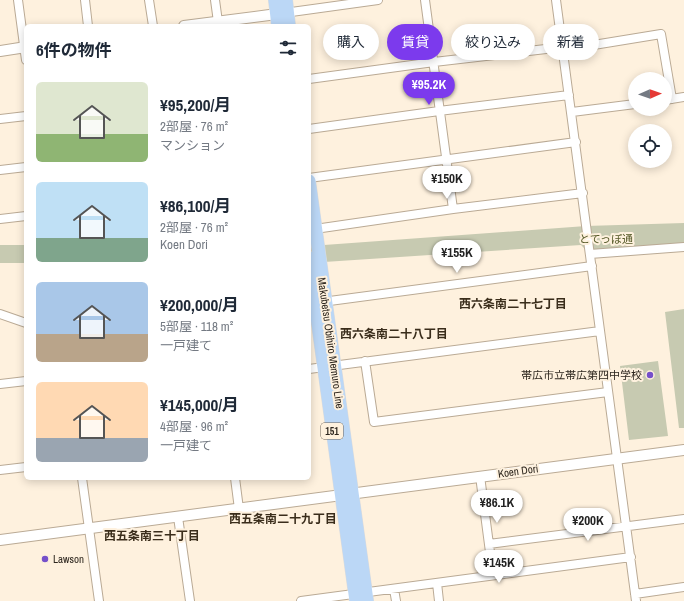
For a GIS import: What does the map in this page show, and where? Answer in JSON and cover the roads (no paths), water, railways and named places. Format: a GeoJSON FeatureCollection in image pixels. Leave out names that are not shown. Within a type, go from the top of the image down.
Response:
{"type":"FeatureCollection","features":[{"type":"Feature","properties":{"kind":"main road"},"geometry":{"type":"LineString","coordinates":[[275,0],[288,24]]}},
{"type":"Feature","properties":{"kind":"main road","name":"Makubetsu Obihiro Memuro Line"},"geometry":{"type":"LineString","coordinates":[[311,207],[315,229],[316,303]]}},
{"type":"Feature","properties":{"kind":"main road","name":"Makubetsu Obihiro Memuro Line"},"geometry":{"type":"LineString","coordinates":[[311,271],[329,366],[361,597]]}},
{"type":"Feature","properties":{"kind":"street"},"geometry":{"type":"LineString","coordinates":[[18,0],[24,40]]}},
{"type":"Feature","properties":{"kind":"street"},"geometry":{"type":"LineString","coordinates":[[85,0],[88,24]]}},
{"type":"Feature","properties":{"kind":"street"},"geometry":{"type":"LineString","coordinates":[[150,0],[153,24]]}},
{"type":"Feature","properties":{"kind":"street"},"geometry":{"type":"LineString","coordinates":[[215,0],[218,22]]}},
{"type":"Feature","properties":{"kind":"street"},"geometry":{"type":"LineString","coordinates":[[201,24],[378,0]]}},
{"type":"Feature","properties":{"kind":"street"},"geometry":{"type":"LineString","coordinates":[[425,0],[452,209]]}},
{"type":"Feature","properties":{"kind":"street"},"geometry":{"type":"LineString","coordinates":[[556,0],[560,24]]}},
{"type":"Feature","properties":{"kind":"street"},"geometry":{"type":"LineString","coordinates":[[599,43],[661,34],[666,72]]}},
{"type":"Feature","properties":{"kind":"street"},"geometry":{"type":"LineString","coordinates":[[0,51],[24,47]]}},
{"type":"Feature","properties":{"kind":"street"},"geometry":{"type":"LineString","coordinates":[[311,79],[434,62],[543,50]]}},
{"type":"Feature","properties":{"kind":"street"},"geometry":{"type":"LineString","coordinates":[[565,60],[636,597],[684,587]]}},
{"type":"Feature","properties":{"kind":"street"},"geometry":{"type":"LineString","coordinates":[[311,129],[569,95]]}},
{"type":"Feature","properties":{"kind":"street"},"geometry":{"type":"LineString","coordinates":[[672,99],[684,97]]}},
{"type":"Feature","properties":{"kind":"street"},"geometry":{"type":"LineString","coordinates":[[572,112],[628,105]]}},
{"type":"Feature","properties":{"kind":"street"},"geometry":{"type":"LineString","coordinates":[[0,119],[24,116]]}},
{"type":"Feature","properties":{"kind":"street"},"geometry":{"type":"LineString","coordinates":[[311,179],[576,142]]}},
{"type":"Feature","properties":{"kind":"street"},"geometry":{"type":"LineString","coordinates":[[0,170],[24,167]]}},
{"type":"Feature","properties":{"kind":"street"},"geometry":{"type":"LineString","coordinates":[[315,229],[452,209],[583,193]]}},
{"type":"Feature","properties":{"kind":"street"},"geometry":{"type":"LineString","coordinates":[[0,219],[24,216]]}},
{"type":"Feature","properties":{"kind":"street"},"geometry":{"type":"LineString","coordinates":[[590,254],[684,247]]}},
{"type":"Feature","properties":{"kind":"street"},"geometry":{"type":"LineString","coordinates":[[316,303],[592,266]]}},
{"type":"Feature","properties":{"kind":"street"},"geometry":{"type":"LineString","coordinates":[[0,314],[24,322]]}},
{"type":"Feature","properties":{"kind":"street"},"geometry":{"type":"LineString","coordinates":[[311,369],[600,332]]}},
{"type":"Feature","properties":{"kind":"street"},"geometry":{"type":"LineString","coordinates":[[365,361],[374,422],[608,392]]}},
{"type":"Feature","properties":{"kind":"street"},"geometry":{"type":"LineString","coordinates":[[0,384],[24,381]]}},
{"type":"Feature","properties":{"kind":"street","name":"Koen Dori"},"geometry":{"type":"LineString","coordinates":[[0,540],[684,450]]}},
{"type":"Feature","properties":{"kind":"street"},"geometry":{"type":"LineString","coordinates":[[0,470],[24,467]]}},
{"type":"Feature","properties":{"kind":"street"},"geometry":{"type":"LineString","coordinates":[[480,476],[493,575]]}},
{"type":"Feature","properties":{"kind":"street"},"geometry":{"type":"LineString","coordinates":[[82,480],[98,601]]}},
{"type":"Feature","properties":{"kind":"street"},"geometry":{"type":"LineString","coordinates":[[235,480],[239,508]]}},
{"type":"Feature","properties":{"kind":"street"},"geometry":{"type":"LineString","coordinates":[[178,516],[190,601]]}},
{"type":"Feature","properties":{"kind":"street"},"geometry":{"type":"LineString","coordinates":[[489,544],[684,519]]}},
{"type":"Feature","properties":{"kind":"street"},"geometry":{"type":"LineString","coordinates":[[301,601],[361,597],[394,589],[631,557]]}},
{"type":"Feature","properties":{"kind":"street"},"geometry":{"type":"LineString","coordinates":[[436,583],[439,601]]}},
{"type":"Feature","properties":{"kind":"street"},"geometry":{"type":"LineString","coordinates":[[394,589],[396,601]]}},
{"type":"Feature","properties":{"kind":"place","name":"帯広市立帯広第四中学校"},"geometry":{"type":"Point","coordinates":[650,375]}},
{"type":"Feature","properties":{"kind":"place","name":"Lawson"},"geometry":{"type":"Point","coordinates":[45,559]}},
{"type":"Feature","properties":{"kind":"district","name":"西六条南二十七丁目"},"geometry":{"type":"Point","coordinates":[513,304]}},
{"type":"Feature","properties":{"kind":"district","name":"西六条南二十八丁目"},"geometry":{"type":"Point","coordinates":[394,334]}},
{"type":"Feature","properties":{"kind":"district","name":"西五条南二十九丁目"},"geometry":{"type":"Point","coordinates":[283,519]}},
{"type":"Feature","properties":{"kind":"district","name":"西五条南三十丁目"},"geometry":{"type":"Point","coordinates":[152,536]}},
{"type":"Feature","properties":{"kind":"park label","name":"とてっぽ通"},"geometry":{"type":"Point","coordinates":[606,239]}}]}
